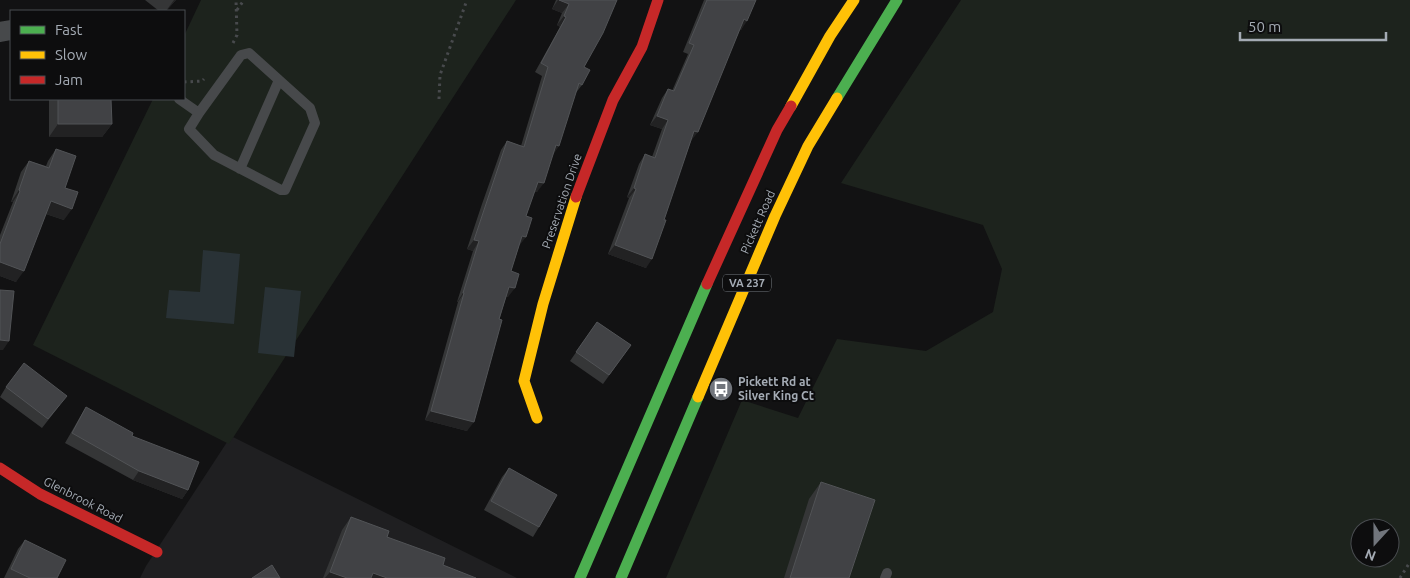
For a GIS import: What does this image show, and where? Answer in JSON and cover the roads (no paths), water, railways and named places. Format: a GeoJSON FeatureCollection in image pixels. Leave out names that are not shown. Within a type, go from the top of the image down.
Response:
{"type":"FeatureCollection","features":[{"type":"Feature","properties":{"kind":"main road","name":"Preservation Drive"},"geometry":{"type":"LineString","coordinates":[[537,418],[524,381],[543,304],[577,193],[613,100],[642,47],[658,0]]}},
{"type":"Feature","properties":{"kind":"main road","name":"Pickett Road"},"geometry":{"type":"LineString","coordinates":[[580,578],[717,260],[777,130],[830,36],[854,0]]}},
{"type":"Feature","properties":{"kind":"main road","name":"Pickett Road"},"geometry":{"type":"LineString","coordinates":[[621,578],[775,216],[808,146],[897,0]]}},
{"type":"Feature","properties":{"kind":"main road","name":"Glenbrook Road"},"geometry":{"type":"LineString","coordinates":[[0,468],[40,494],[156,552]]}},
{"type":"Feature","properties":{"kind":"lane"},"geometry":{"type":"LineString","coordinates":[[249,53],[278,80],[310,108],[314,123],[285,190],[280,190],[214,155],[189,129],[241,55],[249,53]]}},
{"type":"Feature","properties":{"kind":"lane"},"geometry":{"type":"LineString","coordinates":[[240,169],[278,80]]}},
{"type":"Feature","properties":{"kind":"lane"},"geometry":{"type":"LineString","coordinates":[[180,100],[199,113]]}},
{"type":"Feature","properties":{"kind":"place","name":"Pickett Rd at Silver King Ct"},"geometry":{"type":"Point","coordinates":[721,389]}}]}
